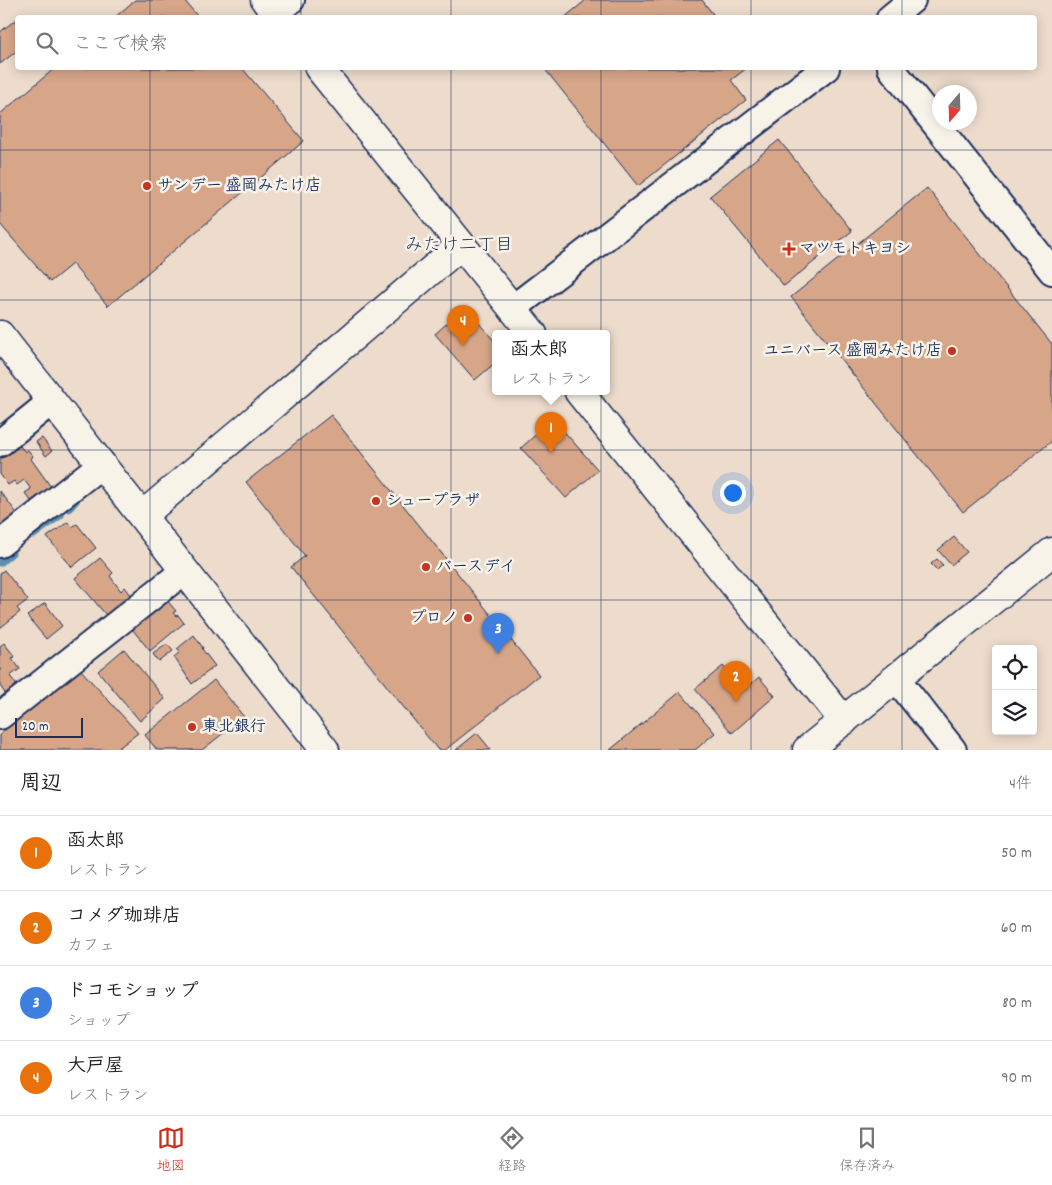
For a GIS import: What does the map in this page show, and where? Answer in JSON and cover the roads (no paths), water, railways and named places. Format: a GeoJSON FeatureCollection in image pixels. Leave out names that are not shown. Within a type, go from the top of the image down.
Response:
{"type":"FeatureCollection","features":[{"type":"Feature","properties":{"kind":"street"},"geometry":{"type":"LineString","coordinates":[[894,15],[912,0]]}},
{"type":"Feature","properties":{"kind":"street"},"geometry":{"type":"LineString","coordinates":[[321,70],[530,330]]}},
{"type":"Feature","properties":{"kind":"street"},"geometry":{"type":"LineString","coordinates":[[512,309],[823,70]]}},
{"type":"Feature","properties":{"kind":"street"},"geometry":{"type":"LineString","coordinates":[[892,70],[1052,271]]}},
{"type":"Feature","properties":{"kind":"street"},"geometry":{"type":"LineString","coordinates":[[143,515],[461,245]]}},
{"type":"Feature","properties":{"kind":"street"},"geometry":{"type":"LineString","coordinates":[[0,335],[143,515],[184,571],[325,750]]}},
{"type":"Feature","properties":{"kind":"street"},"geometry":{"type":"LineString","coordinates":[[581,395],[844,721]]}},
{"type":"Feature","properties":{"kind":"street"},"geometry":{"type":"LineString","coordinates":[[0,443],[52,402]]}},
{"type":"Feature","properties":{"kind":"street"},"geometry":{"type":"LineString","coordinates":[[0,544],[102,464]]}},
{"type":"Feature","properties":{"kind":"street"},"geometry":{"type":"LineString","coordinates":[[807,750],[1052,552]]}},
{"type":"Feature","properties":{"kind":"street"},"geometry":{"type":"LineString","coordinates":[[0,716],[184,571]]}},
{"type":"Feature","properties":{"kind":"street"},"geometry":{"type":"LineString","coordinates":[[896,678],[953,750]]}},
{"type":"Feature","properties":{"kind":"waterway"},"geometry":{"type":"LineString","coordinates":[[69,509],[76,501]]}},
{"type":"Feature","properties":{"kind":"waterway"},"geometry":{"type":"LineString","coordinates":[[34,535],[61,515]]}},
{"type":"Feature","properties":{"kind":"waterway"},"geometry":{"type":"LineString","coordinates":[[0,563],[12,553]]}},
{"type":"Feature","properties":{"kind":"place","name":"サンデー 盛岡みたけ店"},"geometry":{"type":"Point","coordinates":[147,186]}},
{"type":"Feature","properties":{"kind":"place","name":"マツモトキヨシ"},"geometry":{"type":"Point","coordinates":[789,249]}},
{"type":"Feature","properties":{"kind":"place","name":"大戸屋"},"geometry":{"type":"Point","coordinates":[463,346]}},
{"type":"Feature","properties":{"kind":"place","name":"ユニバース 盛岡みたけ店"},"geometry":{"type":"Point","coordinates":[952,351]}},
{"type":"Feature","properties":{"kind":"place","name":"函太郎"},"geometry":{"type":"Point","coordinates":[551,453]}},
{"type":"Feature","properties":{"kind":"place","name":"シュープラザ"},"geometry":{"type":"Point","coordinates":[376,501]}},
{"type":"Feature","properties":{"kind":"place","name":"バースデイ"},"geometry":{"type":"Point","coordinates":[426,567]}},
{"type":"Feature","properties":{"kind":"place","name":"プロノ"},"geometry":{"type":"Point","coordinates":[468,618]}},
{"type":"Feature","properties":{"kind":"place","name":"ドコモショップ"},"geometry":{"type":"Point","coordinates":[498,654]}},
{"type":"Feature","properties":{"kind":"place","name":"コメダ珈琲店"},"geometry":{"type":"Point","coordinates":[736,702]}},
{"type":"Feature","properties":{"kind":"place","name":"東北銀行"},"geometry":{"type":"Point","coordinates":[192,727]}},
{"type":"Feature","properties":{"kind":"district","name":"みたけ二丁目"},"geometry":{"type":"Point","coordinates":[459,246]}}]}
